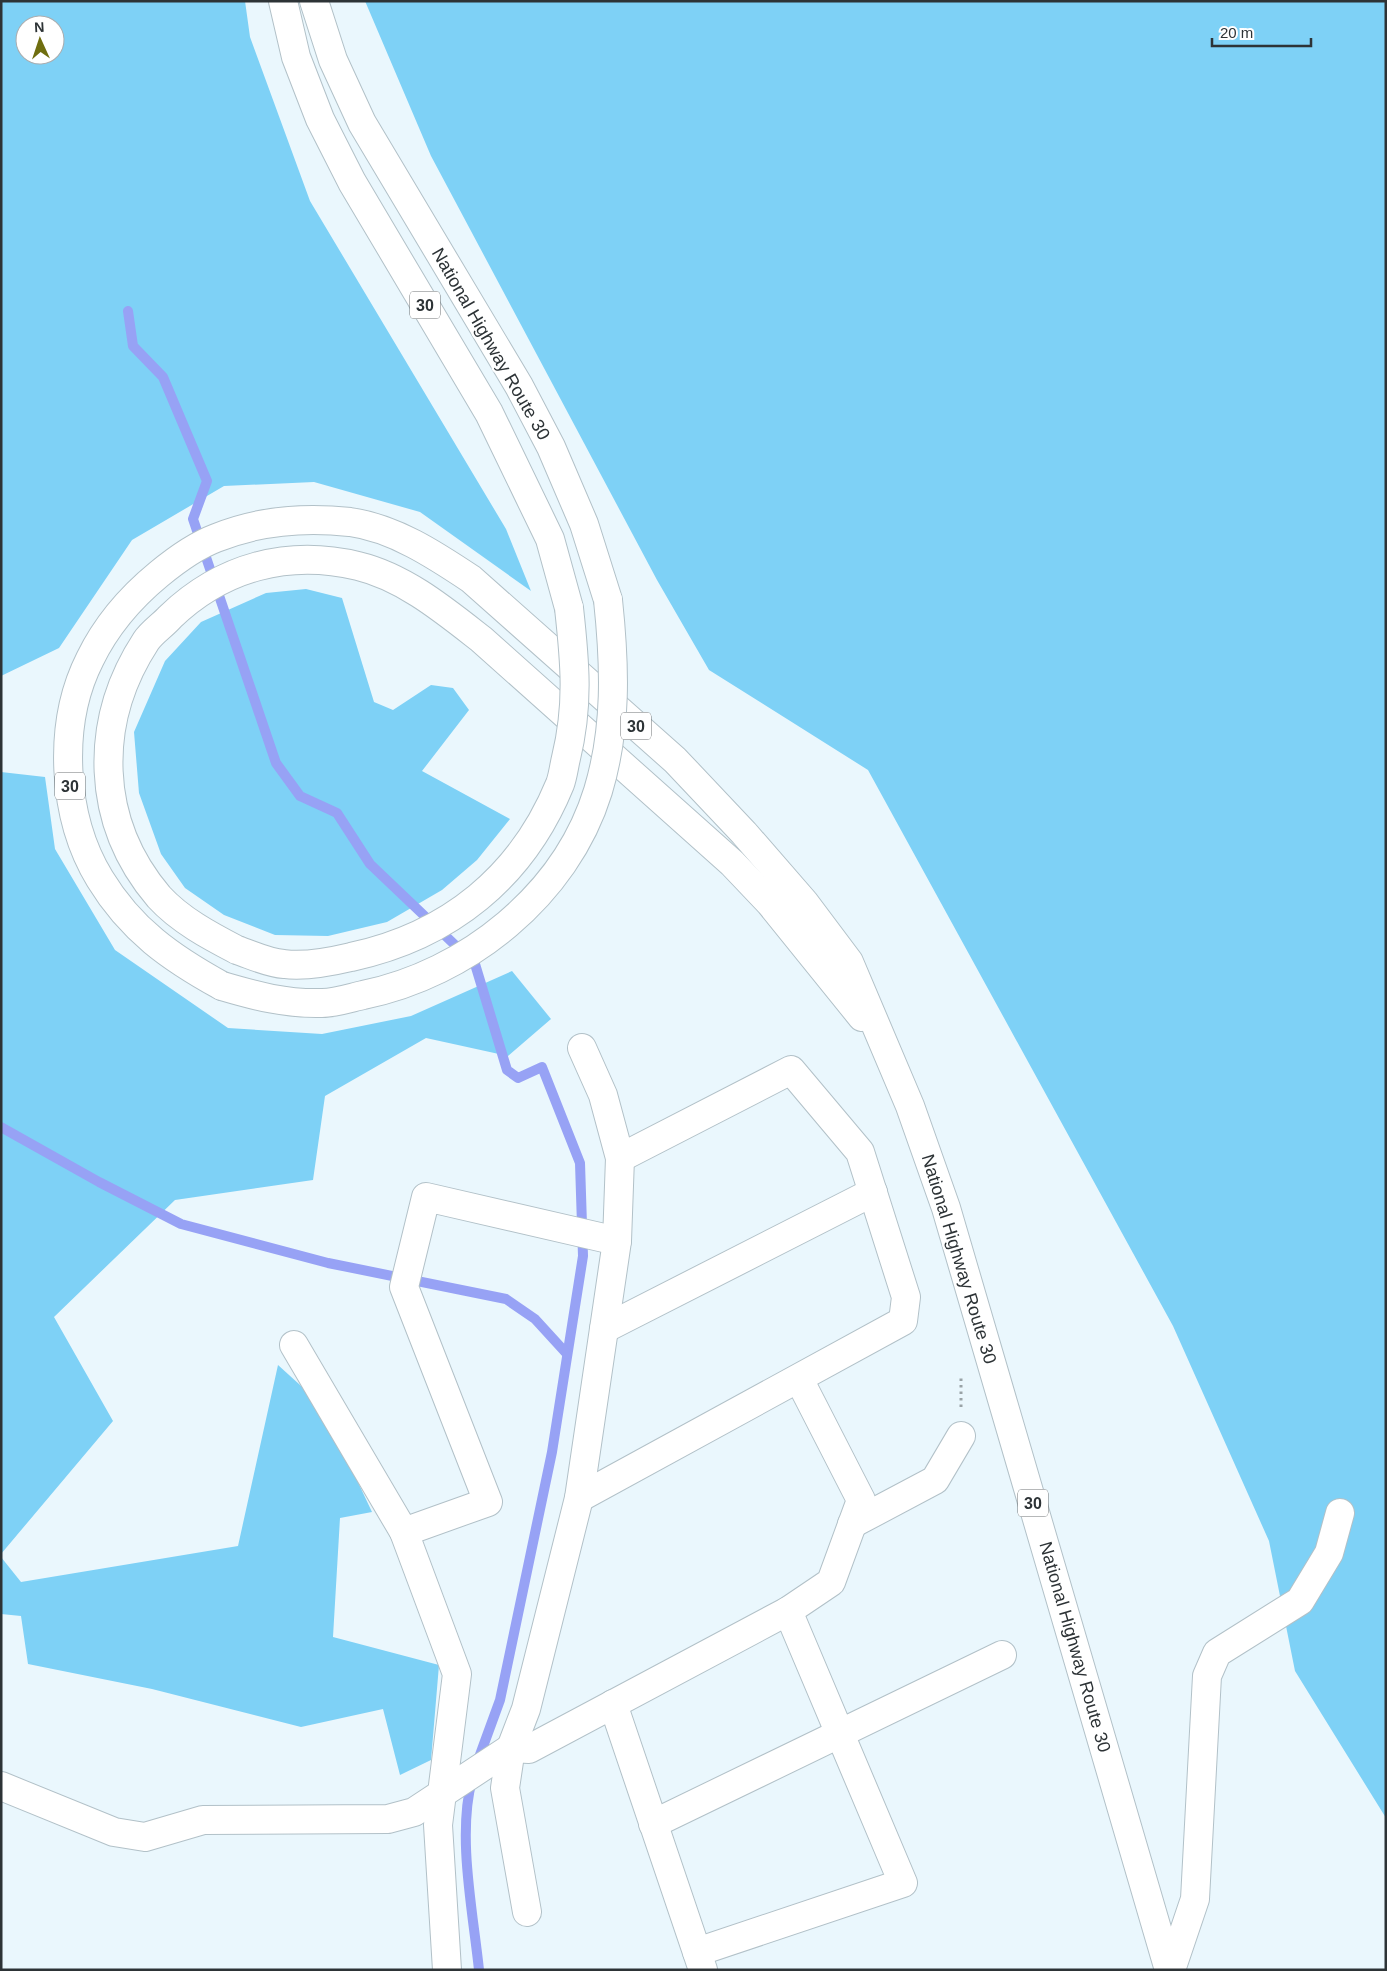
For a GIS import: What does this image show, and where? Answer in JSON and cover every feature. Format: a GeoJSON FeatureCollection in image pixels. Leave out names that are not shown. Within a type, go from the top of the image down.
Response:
{"type":"FeatureCollection","features":[{"type":"Feature","properties":{"kind":"main road","name":"National Highway Route 30"},"geometry":{"type":"LineString","coordinates":[[283,1],[296,57],[320,119],[352,182],[489,412],[550,539],[569,608],[575,660],[574,725],[561,782],[535,834],[501,876],[464,909],[425,934],[384,950],[329,962],[284,964],[236,950],[200,930],[160,898],[138,868],[120,833],[110,797],[108,759],[113,715],[128,673],[148,639],[183,604],[226,576],[279,561],[321,559],[360,566],[400,583],[440,606],[481,639],[732,864],[803,943],[882,1041]]}},
{"type":"Feature","properties":{"kind":"main road","name":"National Highway Route 30"},"geometry":{"type":"LineString","coordinates":[[314,1],[333,60],[362,122],[519,386],[551,447],[584,524],[608,600],[614,656],[614,698],[610,743],[597,793],[578,837],[552,878],[519,915],[480,945],[441,969],[383,991],[324,1004],[272,1001],[222,986],[179,963],[146,936],[121,909],[99,878],[82,842],[70,802],[68,755],[73,706],[89,659],[111,625],[140,589],[177,559],[215,538],[261,524],[302,520],[351,522],[390,533],[438,556],[471,579],[674,760],[804,902],[849,962],[910,1106],[946,1208],[1170,1970]]}},
{"type":"Feature","properties":{"kind":"main road"},"geometry":{"type":"LineString","coordinates":[[527,1912],[505,1788],[511,1748],[526,1709],[579,1498],[604,1329],[607,1239],[620,1158],[603,1095],[582,1048]]}},
{"type":"Feature","properties":{"kind":"main road"},"geometry":{"type":"LineString","coordinates":[[579,1498],[903,1321],[906,1297],[860,1152],[791,1070],[620,1158]]}},
{"type":"Feature","properties":{"kind":"main road"},"geometry":{"type":"LineString","coordinates":[[604,1329],[873,1192]]}},
{"type":"Feature","properties":{"kind":"main road"},"geometry":{"type":"LineString","coordinates":[[404,1532],[488,1502],[406,1280],[426,1197],[607,1239]]}},
{"type":"Feature","properties":{"kind":"main road"},"geometry":{"type":"LineString","coordinates":[[294,1344],[404,1532],[457,1674],[451,1788],[438,1825],[447,1970]]}},
{"type":"Feature","properties":{"kind":"main road"},"geometry":{"type":"LineString","coordinates":[[1,1786],[114,1832],[145,1837],[203,1820],[388,1819],[414,1812],[511,1748],[528,1749],[788,1611],[831,1582],[861,1500],[799,1378]]}},
{"type":"Feature","properties":{"kind":"main road"},"geometry":{"type":"LineString","coordinates":[[852,1524],[935,1480],[961,1436]]}},
{"type":"Feature","properties":{"kind":"main road"},"geometry":{"type":"LineString","coordinates":[[1170,1970],[1194,1900],[1207,1676],[1217,1653],[1300,1601],[1329,1553],[1340,1513]]}},
{"type":"Feature","properties":{"kind":"main road"},"geometry":{"type":"LineString","coordinates":[[613,1704],[700,1961],[903,1883],[788,1611]]}},
{"type":"Feature","properties":{"kind":"main road"},"geometry":{"type":"LineString","coordinates":[[654,1824],[839,1732],[1002,1655]]}},
{"type":"Feature","properties":{"kind":"path"},"geometry":{"type":"LineString","coordinates":[[961,1436],[962,1372]]}},
{"type":"Feature","properties":{"kind":"shaded area"},"geometry":{"type":"Polygon","coordinates":[[[1,1],[245,1],[250,37],[310,201],[506,529],[531,591],[420,512],[314,482],[224,486],[132,540],[59,648],[1,676],[1,1]]]}},
{"type":"Feature","properties":{"kind":"shaded area"},"geometry":{"type":"Polygon","coordinates":[[[365,1],[1386,1],[1386,1818],[1295,1671],[1269,1541],[1173,1326],[868,770],[709,670],[657,580],[431,156],[365,1]]]}},
{"type":"Feature","properties":{"kind":"shaded area"},"geometry":{"type":"Polygon","coordinates":[[[306,589],[342,598],[374,702],[393,710],[431,685],[453,688],[469,710],[422,771],[510,819],[477,860],[442,890],[387,922],[328,936],[275,935],[224,915],[185,888],[161,854],[139,793],[134,732],[165,661],[201,622],[266,593],[306,589]]]}},
{"type":"Feature","properties":{"kind":"shaded area"},"geometry":{"type":"Polygon","coordinates":[[[1,772],[45,777],[55,849],[115,950],[228,1028],[322,1034],[411,1016],[512,971],[551,1019],[508,1056],[426,1038],[325,1096],[313,1180],[175,1200],[54,1317],[113,1421],[1,1554],[1,772]]]}},
{"type":"Feature","properties":{"kind":"shaded area"},"geometry":{"type":"Polygon","coordinates":[[[278,1365],[321,1404],[372,1512],[340,1518],[333,1637],[439,1665],[431,1760],[400,1775],[383,1709],[301,1727],[152,1689],[28,1664],[21,1616],[1,1614],[1,1557],[21,1582],[238,1546],[278,1365]]]}},
{"type":"Feature","properties":{"kind":"waterway"},"geometry":{"type":"LineString","coordinates":[[128,311],[133,346],[163,377],[207,481],[193,519],[276,763],[300,796],[337,813],[370,864],[475,964],[507,1070],[518,1078],[542,1067],[580,1163],[583,1256],[552,1452],[500,1700],[477,1763]]}},
{"type":"Feature","properties":{"kind":"waterway"},"geometry":{"type":"LineString","coordinates":[[1,1127],[99,1182],[181,1224],[328,1263],[506,1299],[535,1319],[567,1354]]}},
{"type":"Feature","properties":{"kind":"waterway"},"geometry":{"type":"LineString","coordinates":[[472,1780],[468,1802],[466,1849],[479,1970]]}}]}
